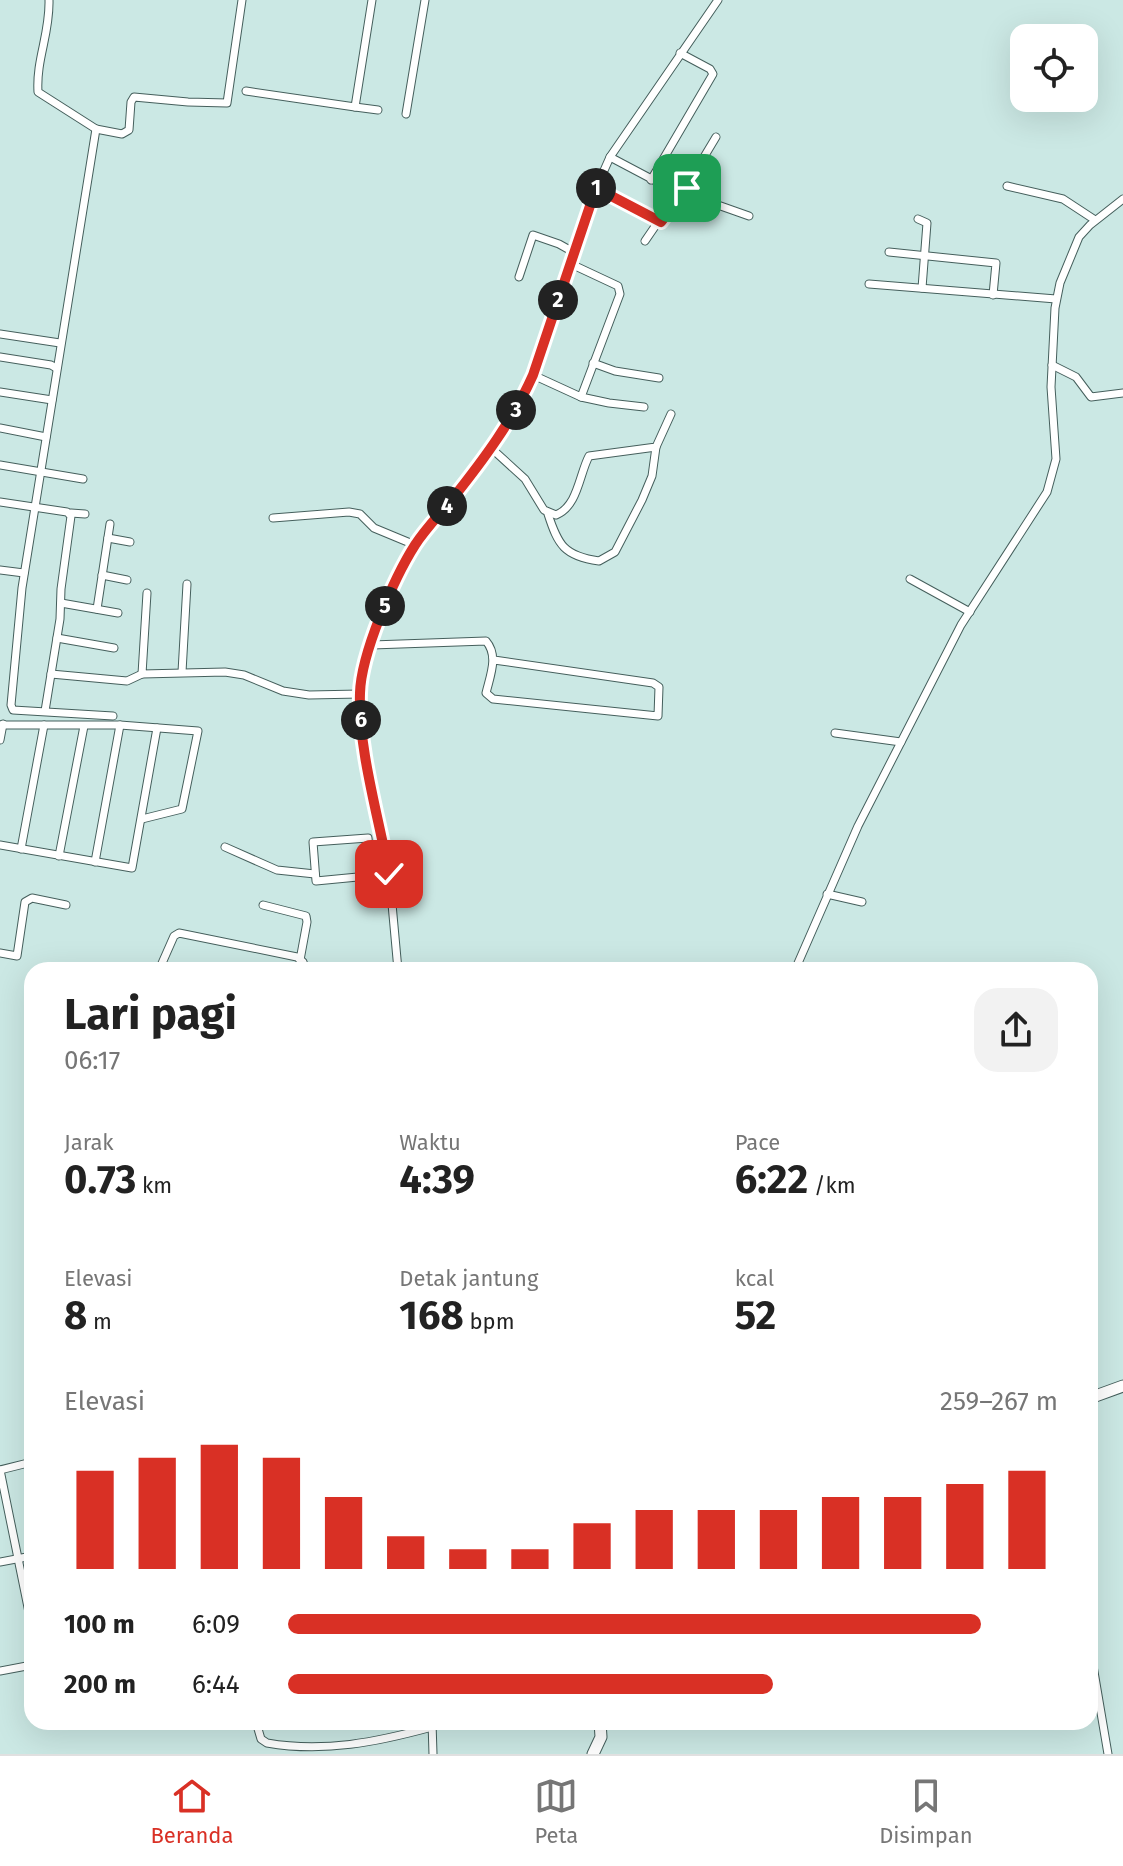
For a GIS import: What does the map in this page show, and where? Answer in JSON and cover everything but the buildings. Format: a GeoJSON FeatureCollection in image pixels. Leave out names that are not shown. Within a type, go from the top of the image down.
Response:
{"type":"FeatureCollection","features":[{"type":"Feature","properties":{"kind":"street"},"geometry":{"type":"LineString","coordinates":[[49,0],[48,32],[40,57],[38,92],[96,129],[122,134],[127,132],[134,97],[227,103],[242,0]]}},
{"type":"Feature","properties":{"kind":"street"},"geometry":{"type":"LineString","coordinates":[[355,107],[372,0]]}},
{"type":"Feature","properties":{"kind":"street"},"geometry":{"type":"LineString","coordinates":[[406,114],[425,0]]}},
{"type":"Feature","properties":{"kind":"street"},"geometry":{"type":"LineString","coordinates":[[397,962],[389,874],[361,720],[362,673],[383,611],[415,545],[491,448],[533,375],[596,188],[610,157],[718,0]]}},
{"type":"Feature","properties":{"kind":"street"},"geometry":{"type":"LineString","coordinates":[[651,180],[713,74],[710,69],[680,53]]}},
{"type":"Feature","properties":{"kind":"street"},"geometry":{"type":"LineString","coordinates":[[246,91],[378,110]]}},
{"type":"Feature","properties":{"kind":"street"},"geometry":{"type":"LineString","coordinates":[[96,129],[24,573],[11,705],[13,710],[113,716]]}},
{"type":"Feature","properties":{"kind":"street"},"geometry":{"type":"LineString","coordinates":[[645,241],[658,222],[666,219],[716,137]]}},
{"type":"Feature","properties":{"kind":"street"},"geometry":{"type":"LineString","coordinates":[[610,157],[680,194]]}},
{"type":"Feature","properties":{"kind":"street"},"geometry":{"type":"LineString","coordinates":[[1007,186],[1063,199],[1095,220]]}},
{"type":"Feature","properties":{"kind":"street"},"geometry":{"type":"LineString","coordinates":[[686,187],[715,204],[749,216]]}},
{"type":"Feature","properties":{"kind":"street"},"geometry":{"type":"LineString","coordinates":[[596,188],[658,222]]}},
{"type":"Feature","properties":{"kind":"street"},"geometry":{"type":"LineString","coordinates":[[798,962],[827,894],[901,742],[970,612],[1041,502],[1053,477],[1056,459],[1052,365],[1056,299],[1064,270],[1079,237],[1095,220],[1123,199]]}},
{"type":"Feature","properties":{"kind":"street"},"geometry":{"type":"LineString","coordinates":[[918,219],[927,223],[922,288]]}},
{"type":"Feature","properties":{"kind":"street"},"geometry":{"type":"LineString","coordinates":[[519,277],[533,235],[575,253]]}},
{"type":"Feature","properties":{"kind":"street"},"geometry":{"type":"LineString","coordinates":[[889,252],[995,262],[993,295]]}},
{"type":"Feature","properties":{"kind":"street"},"geometry":{"type":"LineString","coordinates":[[571,264],[610,282],[621,291],[581,397]]}},
{"type":"Feature","properties":{"kind":"street"},"geometry":{"type":"LineString","coordinates":[[869,284],[1056,299]]}},
{"type":"Feature","properties":{"kind":"street"},"geometry":{"type":"LineString","coordinates":[[0,334],[60,343]]}},
{"type":"Feature","properties":{"kind":"street"},"geometry":{"type":"LineString","coordinates":[[0,357],[56,368]]}},
{"type":"Feature","properties":{"kind":"street"},"geometry":{"type":"LineString","coordinates":[[593,363],[615,371],[659,378]]}},
{"type":"Feature","properties":{"kind":"street"},"geometry":{"type":"LineString","coordinates":[[1052,365],[1076,377],[1091,397],[1123,393]]}},
{"type":"Feature","properties":{"kind":"street"},"geometry":{"type":"LineString","coordinates":[[533,375],[581,397],[644,407]]}},
{"type":"Feature","properties":{"kind":"street"},"geometry":{"type":"LineString","coordinates":[[0,392],[52,400]]}},
{"type":"Feature","properties":{"kind":"street"},"geometry":{"type":"LineString","coordinates":[[491,448],[525,479],[537,502],[548,514],[555,539],[573,554],[599,561],[615,552],[652,476],[656,447],[671,414]]}},
{"type":"Feature","properties":{"kind":"street"},"geometry":{"type":"LineString","coordinates":[[0,428],[46,437]]}},
{"type":"Feature","properties":{"kind":"street"},"geometry":{"type":"LineString","coordinates":[[548,514],[565,511],[575,495],[589,456],[656,447]]}},
{"type":"Feature","properties":{"kind":"street"},"geometry":{"type":"LineString","coordinates":[[0,465],[83,479]]}},
{"type":"Feature","properties":{"kind":"street"},"geometry":{"type":"LineString","coordinates":[[0,502],[85,514]]}},
{"type":"Feature","properties":{"kind":"street"},"geometry":{"type":"LineString","coordinates":[[273,518],[349,512],[360,514],[374,528],[415,545]]}},
{"type":"Feature","properties":{"kind":"street"},"geometry":{"type":"LineString","coordinates":[[45,711],[71,513]]}},
{"type":"Feature","properties":{"kind":"street"},"geometry":{"type":"LineString","coordinates":[[97,609],[110,524]]}},
{"type":"Feature","properties":{"kind":"street"},"geometry":{"type":"LineString","coordinates":[[108,538],[130,542]]}},
{"type":"Feature","properties":{"kind":"street"},"geometry":{"type":"LineString","coordinates":[[0,570],[24,573]]}},
{"type":"Feature","properties":{"kind":"street"},"geometry":{"type":"LineString","coordinates":[[102,575],[127,580]]}},
{"type":"Feature","properties":{"kind":"street"},"geometry":{"type":"LineString","coordinates":[[910,579],[970,612]]}},
{"type":"Feature","properties":{"kind":"street"},"geometry":{"type":"LineString","coordinates":[[182,672],[187,584]]}},
{"type":"Feature","properties":{"kind":"street"},"geometry":{"type":"LineString","coordinates":[[142,674],[147,593]]}},
{"type":"Feature","properties":{"kind":"street"},"geometry":{"type":"LineString","coordinates":[[61,603],[118,613]]}},
{"type":"Feature","properties":{"kind":"street"},"geometry":{"type":"LineString","coordinates":[[57,638],[114,648]]}},
{"type":"Feature","properties":{"kind":"street"},"geometry":{"type":"LineString","coordinates":[[372,645],[486,641],[492,647],[494,660],[486,693],[493,699],[658,716],[659,687],[653,683],[494,660]]}},
{"type":"Feature","properties":{"kind":"street"},"geometry":{"type":"LineString","coordinates":[[51,674],[127,681],[142,674],[225,672],[244,675],[283,691],[309,695],[360,694]]}},
{"type":"Feature","properties":{"kind":"street"},"geometry":{"type":"LineString","coordinates":[[0,740],[1,724],[120,725],[198,731],[182,809],[142,819]]}},
{"type":"Feature","properties":{"kind":"street"},"geometry":{"type":"LineString","coordinates":[[21,849],[44,725]]}},
{"type":"Feature","properties":{"kind":"street"},"geometry":{"type":"LineString","coordinates":[[95,862],[120,725]]}},
{"type":"Feature","properties":{"kind":"street"},"geometry":{"type":"LineString","coordinates":[[59,856],[84,726]]}},
{"type":"Feature","properties":{"kind":"street"},"geometry":{"type":"LineString","coordinates":[[0,845],[132,868],[157,728]]}},
{"type":"Feature","properties":{"kind":"street"},"geometry":{"type":"LineString","coordinates":[[835,733],[901,742]]}},
{"type":"Feature","properties":{"kind":"street"},"geometry":{"type":"LineString","coordinates":[[372,876],[368,838],[313,842],[316,881],[372,876],[389,874]]}},
{"type":"Feature","properties":{"kind":"street"},"geometry":{"type":"LineString","coordinates":[[225,847],[277,870],[315,874]]}},
{"type":"Feature","properties":{"kind":"street"},"geometry":{"type":"LineString","coordinates":[[827,894],[862,902]]}},
{"type":"Feature","properties":{"kind":"street"},"geometry":{"type":"LineString","coordinates":[[0,953],[17,956],[25,902],[32,898],[66,905]]}},
{"type":"Feature","properties":{"kind":"street"},"geometry":{"type":"LineString","coordinates":[[163,962],[174,936],[179,933],[300,960],[306,916],[263,905]]}},
{"type":"Feature","properties":{"kind":"street"},"geometry":{"type":"LineString","coordinates":[[1098,1395],[1123,1386]]}},
{"type":"Feature","properties":{"kind":"street"},"geometry":{"type":"LineString","coordinates":[[24,1464],[0,1470],[24,1588]]}},
{"type":"Feature","properties":{"kind":"street"},"geometry":{"type":"LineString","coordinates":[[0,1562],[24,1558]]}},
{"type":"Feature","properties":{"kind":"street"},"geometry":{"type":"LineString","coordinates":[[0,1668],[24,1666]]}},
{"type":"Feature","properties":{"kind":"street"},"geometry":{"type":"LineString","coordinates":[[1098,1695],[1108,1754]]}},
{"type":"Feature","properties":{"kind":"street"},"geometry":{"type":"LineString","coordinates":[[258,1730],[261,1739],[267,1743],[312,1749],[381,1740],[415,1730]]}},
{"type":"Feature","properties":{"kind":"street"},"geometry":{"type":"LineString","coordinates":[[432,1730],[433,1754]]}},
{"type":"Feature","properties":{"kind":"street"},"geometry":{"type":"LineString","coordinates":[[593,1754],[601,1737],[601,1730]]}},
{"type":"Feature","properties":{"kind":"route"},"geometry":{"type":"LineString","coordinates":[[389,874],[361,720],[360,694],[362,673],[383,611],[415,545],[491,448],[522,398],[533,375],[596,188],[661,222],[687,188]]}}]}
